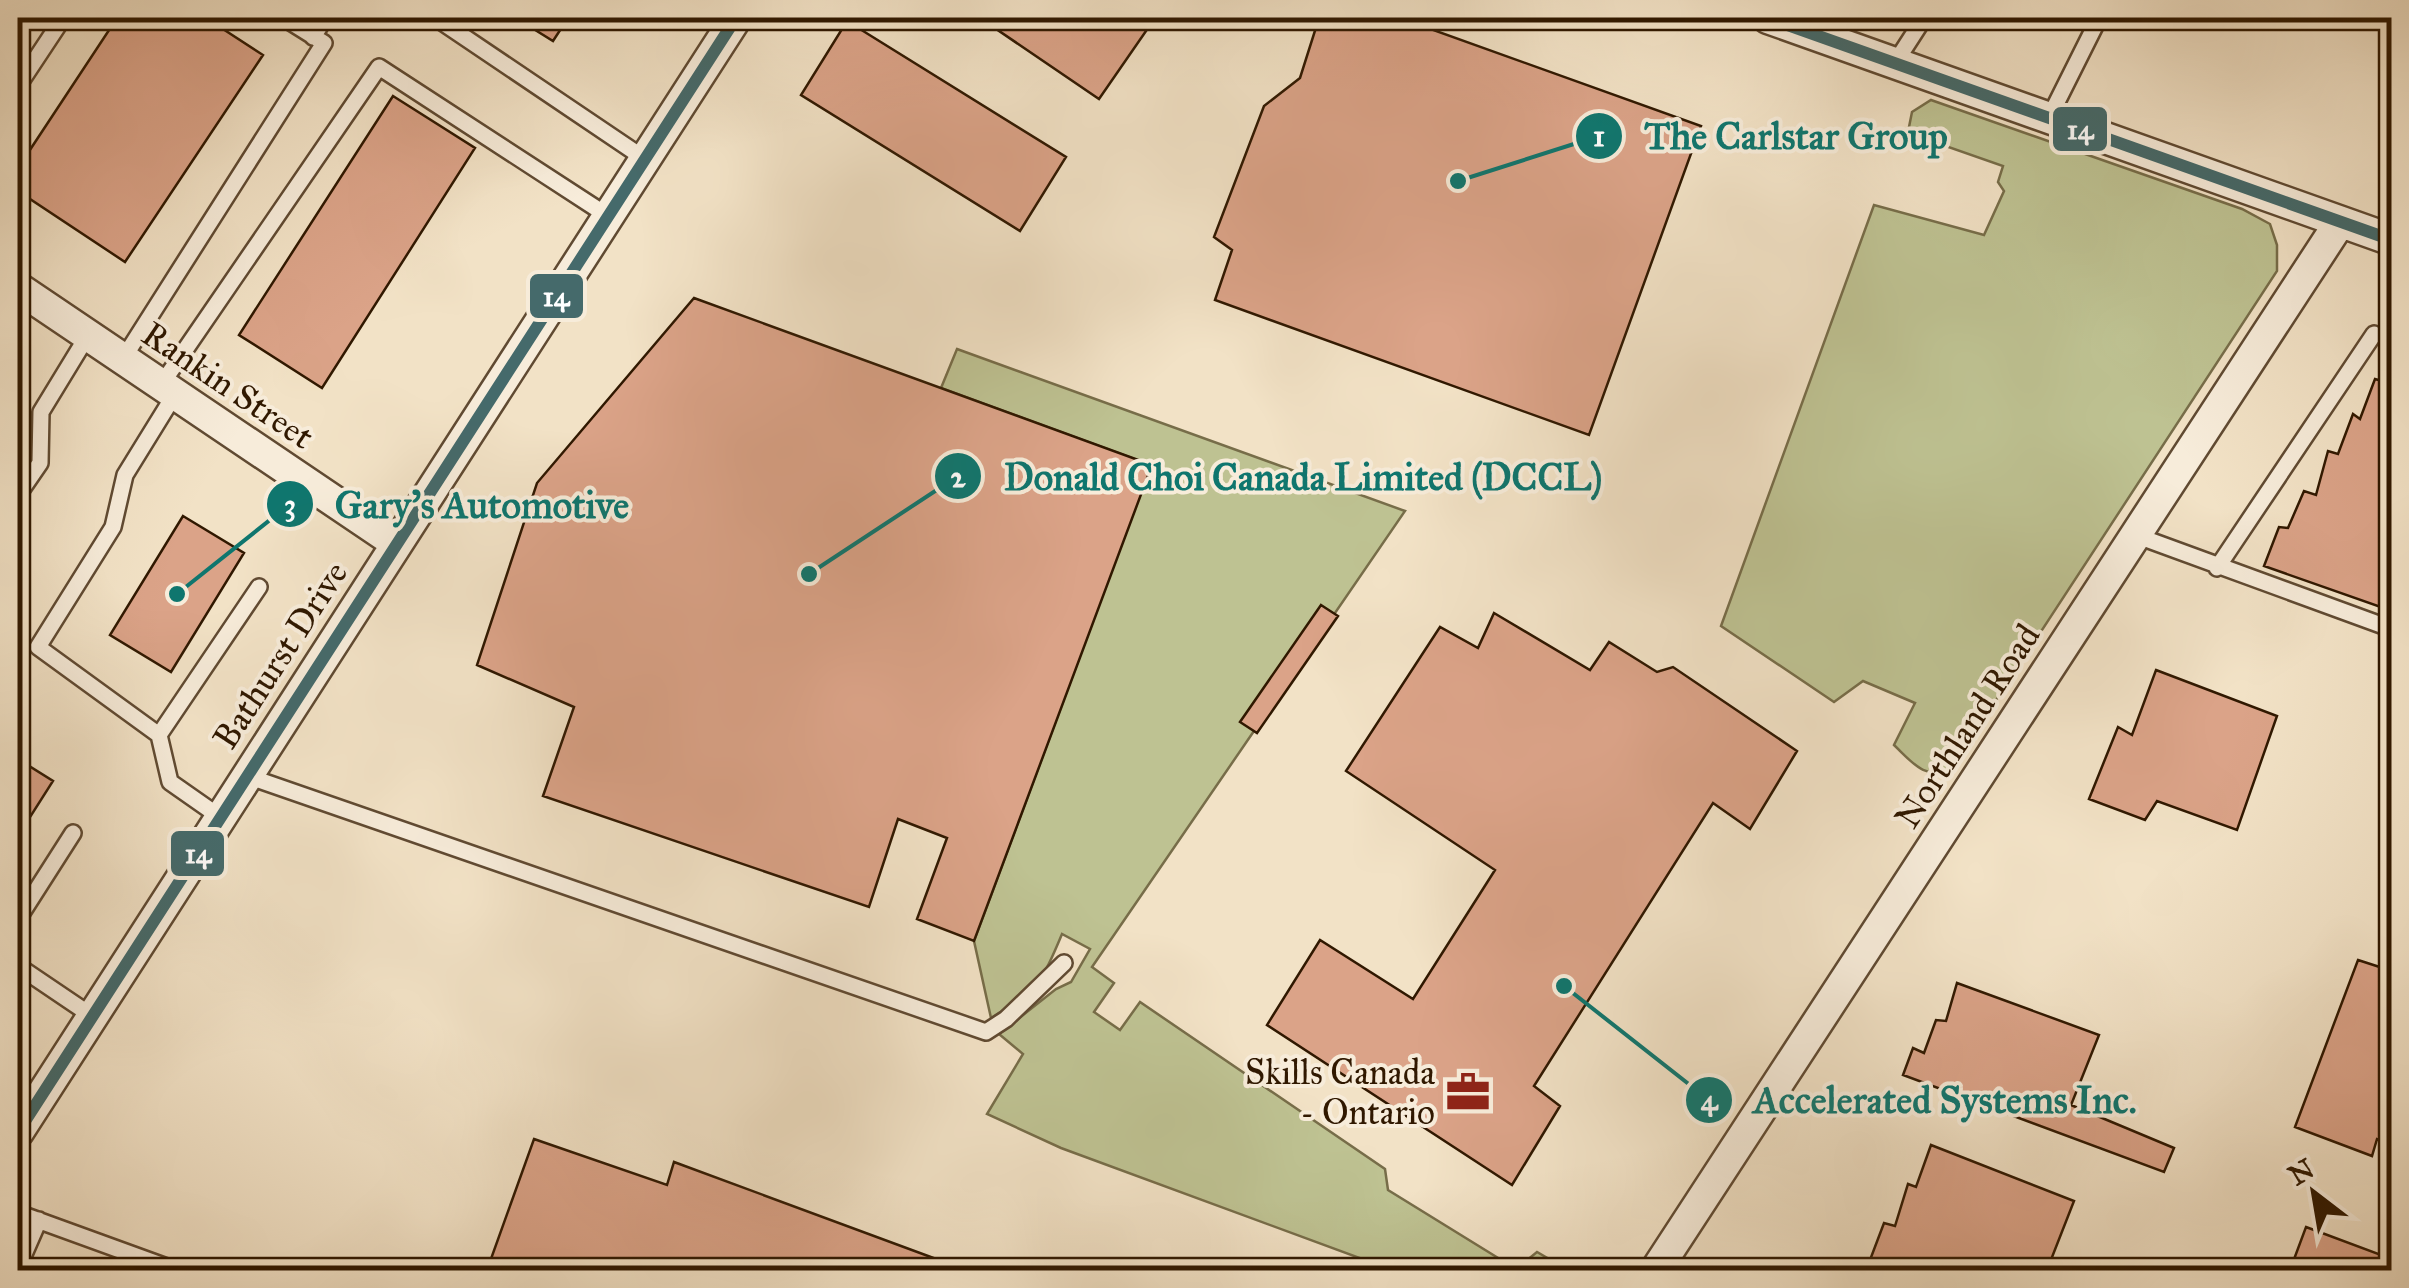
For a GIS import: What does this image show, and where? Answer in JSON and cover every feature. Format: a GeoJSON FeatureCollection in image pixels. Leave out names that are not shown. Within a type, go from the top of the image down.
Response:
{"type":"FeatureCollection","features":[{"type":"Feature","properties":{"kind":"street","name":"Bathurst Drive"},"geometry":{"type":"LineString","coordinates":[[18,1132],[736,18]]}},
{"type":"Feature","properties":{"kind":"street"},"geometry":{"type":"LineString","coordinates":[[1768,18],[2392,240]]}},
{"type":"Feature","properties":{"kind":"street","name":"Northland Road"},"geometry":{"type":"LineString","coordinates":[[1656,1270],[2340,222]]}},
{"type":"Feature","properties":{"kind":"street","name":"Rankin Street"},"geometry":{"type":"LineString","coordinates":[[18,288],[396,544]]}},
{"type":"Feature","properties":{"kind":"lane"},"geometry":{"type":"LineString","coordinates":[[18,86],[63,18]]}},
{"type":"Feature","properties":{"kind":"lane"},"geometry":{"type":"LineString","coordinates":[[123,359],[324,44],[284,18]]}},
{"type":"Feature","properties":{"kind":"lane"},"geometry":{"type":"LineString","coordinates":[[313,37],[325,18]]}},
{"type":"Feature","properties":{"kind":"lane"},"geometry":{"type":"LineString","coordinates":[[436,18],[645,158]]}},
{"type":"Feature","properties":{"kind":"lane"},"geometry":{"type":"LineString","coordinates":[[1895,63],[1924,18]]}},
{"type":"Feature","properties":{"kind":"lane"},"geometry":{"type":"LineString","coordinates":[[2048,118],[2099,18]]}},
{"type":"Feature","properties":{"kind":"lane"},"geometry":{"type":"LineString","coordinates":[[220,817],[170,782],[159,735],[38,647],[113,527],[125,475],[168,390],[379,67],[608,216]]}},
{"type":"Feature","properties":{"kind":"lane"},"geometry":{"type":"LineString","coordinates":[[2217,568],[2374,334]]}},
{"type":"Feature","properties":{"kind":"lane"},"geometry":{"type":"LineString","coordinates":[[18,495],[40,462],[40,412],[88,335]]}},
{"type":"Feature","properties":{"kind":"lane"},"geometry":{"type":"LineString","coordinates":[[2136,535],[2217,568],[2392,629]]}},
{"type":"Feature","properties":{"kind":"lane"},"geometry":{"type":"LineString","coordinates":[[159,735],[259,587]]}},
{"type":"Feature","properties":{"kind":"lane"},"geometry":{"type":"LineString","coordinates":[[247,776],[986,1032],[1006,1019],[1064,963]]}},
{"type":"Feature","properties":{"kind":"lane"},"geometry":{"type":"LineString","coordinates":[[18,919],[72,833]]}},
{"type":"Feature","properties":{"kind":"lane"},"geometry":{"type":"LineString","coordinates":[[18,966],[92,1016]]}},
{"type":"Feature","properties":{"kind":"lane"},"geometry":{"type":"LineString","coordinates":[[18,1213],[176,1270]]}},
{"type":"Feature","properties":{"kind":"lane"},"geometry":{"type":"LineString","coordinates":[[18,1268],[39,1220]]}},
{"type":"Feature","properties":{"kind":"green space"},"geometry":{"type":"Polygon","coordinates":[[[1931,100],[2242,209],[2270,224],[2277,245],[2277,271],[1951,769],[1942,772],[1920,768],[1894,745],[1915,703],[1863,681],[1834,702],[1721,626],[1874,205],[1984,235],[2004,191],[1998,182],[2003,166],[1914,135],[1909,127],[1912,112],[1931,100]]]}},
{"type":"Feature","properties":{"kind":"green space"},"geometry":{"type":"Polygon","coordinates":[[[957,349],[1405,511],[1092,967],[1114,983],[1094,1012],[1120,1030],[1140,1002],[1385,1169],[1388,1190],[1516,1269],[1537,1252],[1568,1270],[1392,1270],[1061,1148],[987,1114],[1023,1054],[999,1034],[1056,989],[1071,982],[1090,949],[1062,934],[1036,984],[991,1018],[974,941],[1151,465],[941,388],[957,349]]]}},
{"type":"Feature","properties":{"kind":"building"},"geometry":{"type":"Polygon","coordinates":[[[117,18],[206,18],[263,55],[125,262],[18,191],[18,168],[117,18]]]}},
{"type":"Feature","properties":{"kind":"building"},"geometry":{"type":"Polygon","coordinates":[[[516,18],[568,18],[553,41],[516,18]]]}},
{"type":"Feature","properties":{"kind":"building"},"geometry":{"type":"Polygon","coordinates":[[[980,18],[1155,18],[1099,99],[980,18]]]}},
{"type":"Feature","properties":{"kind":"building"},"geometry":{"type":"Polygon","coordinates":[[[1319,18],[1400,18],[1701,126],[1589,435],[1215,300],[1232,250],[1214,237],[1264,106],[1300,78],[1319,18]]]}},
{"type":"Feature","properties":{"kind":"building"},"geometry":{"type":"Polygon","coordinates":[[[847,21],[1066,157],[1020,231],[801,95],[847,21]]]}},
{"type":"Feature","properties":{"kind":"building"},"geometry":{"type":"Polygon","coordinates":[[[393,96],[475,148],[322,388],[239,335],[393,96]]]}},
{"type":"Feature","properties":{"kind":"building"},"geometry":{"type":"Polygon","coordinates":[[[694,298],[1152,465],[974,941],[917,919],[947,838],[898,819],[869,907],[543,796],[574,707],[477,665],[537,483],[694,298]]]}},
{"type":"Feature","properties":{"kind":"building"},"geometry":{"type":"Polygon","coordinates":[[[2392,368],[2392,611],[2264,566],[2279,527],[2288,528],[2304,491],[2316,495],[2328,451],[2338,454],[2353,414],[2360,419],[2375,379],[2386,382],[2392,368]]]}},
{"type":"Feature","properties":{"kind":"building"},"geometry":{"type":"Polygon","coordinates":[[[183,516],[244,553],[171,672],[110,635],[183,516]]]}},
{"type":"Feature","properties":{"kind":"building"},"geometry":{"type":"Polygon","coordinates":[[[1321,605],[1338,616],[1257,733],[1240,722],[1321,605]]]}},
{"type":"Feature","properties":{"kind":"building"},"geometry":{"type":"Polygon","coordinates":[[[1494,613],[1590,670],[1609,642],[1657,672],[1673,667],[1797,751],[1750,829],[1713,803],[1534,1086],[1560,1106],[1512,1185],[1267,1025],[1320,940],[1413,999],[1495,870],[1346,771],[1440,627],[1478,648],[1494,613]]]}},
{"type":"Feature","properties":{"kind":"building"},"geometry":{"type":"Polygon","coordinates":[[[2156,670],[2277,716],[2237,830],[2157,801],[2145,820],[2089,799],[2118,727],[2132,735],[2156,670]]]}},
{"type":"Feature","properties":{"kind":"building"},"geometry":{"type":"Polygon","coordinates":[[[18,759],[53,781],[18,836],[18,759]]]}},
{"type":"Feature","properties":{"kind":"building"},"geometry":{"type":"Polygon","coordinates":[[[2358,960],[2392,971],[2392,1144],[2377,1139],[2372,1156],[2295,1127],[2358,960]]]}},
{"type":"Feature","properties":{"kind":"building"},"geometry":{"type":"Polygon","coordinates":[[[1957,983],[2099,1035],[2071,1105],[2174,1148],[2164,1172],[1903,1075],[1913,1048],[1924,1053],[1936,1020],[1946,1021],[1957,983]]]}},
{"type":"Feature","properties":{"kind":"building"},"geometry":{"type":"Polygon","coordinates":[[[534,1139],[667,1185],[674,1162],[966,1270],[487,1270],[534,1139]]]}},
{"type":"Feature","properties":{"kind":"building"},"geometry":{"type":"Polygon","coordinates":[[[1931,1145],[2074,1201],[2047,1270],[1896,1270],[1870,1260],[1884,1223],[1895,1226],[1908,1184],[1916,1187],[1931,1145]]]}},
{"type":"Feature","properties":{"kind":"building"},"geometry":{"type":"Polygon","coordinates":[[[2306,1227],[2392,1259],[2392,1270],[2290,1270],[2306,1227]]]}},
{"type":"Feature","properties":{"kind":"transit line","name":"14"},"geometry":{"type":"LineString","coordinates":[[18,1132],[736,18]]}},
{"type":"Feature","properties":{"kind":"transit line","name":"14"},"geometry":{"type":"LineString","coordinates":[[1768,18],[2392,240]]}},
{"type":"Feature","properties":{"kind":"place","name":"The Carlstar Group"},"geometry":{"type":"Point","coordinates":[1458,181]}},
{"type":"Feature","properties":{"kind":"place","name":"Donald Choi Canada Limited (DCCL)"},"geometry":{"type":"Point","coordinates":[809,574]}},
{"type":"Feature","properties":{"kind":"place","name":"Gary's Automotive"},"geometry":{"type":"Point","coordinates":[177,594]}},
{"type":"Feature","properties":{"kind":"place","name":"Accelerated Systems Inc."},"geometry":{"type":"Point","coordinates":[1564,986]}},
{"type":"Feature","properties":{"kind":"place","name":"Skills Canada - Ontario"},"geometry":{"type":"Point","coordinates":[1468,1092]}}]}
